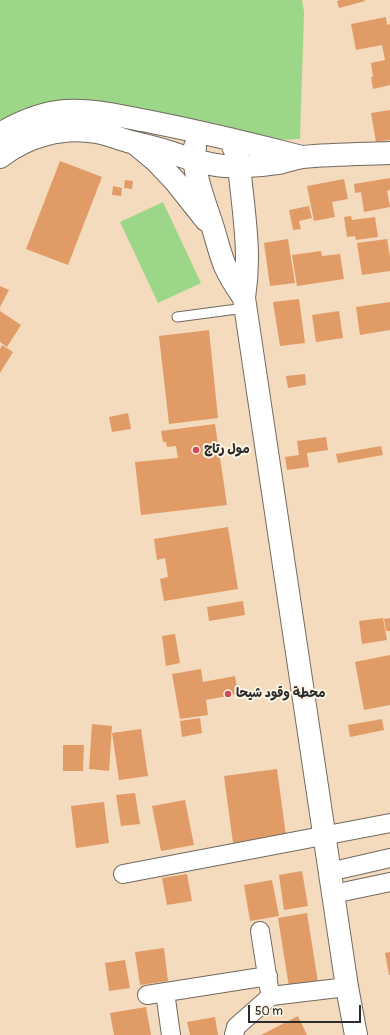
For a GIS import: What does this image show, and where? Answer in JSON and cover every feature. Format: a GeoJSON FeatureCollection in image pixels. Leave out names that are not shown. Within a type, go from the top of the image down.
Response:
{"type":"FeatureCollection","features":[{"type":"Feature","properties":{"kind":"main road"},"geometry":{"type":"LineString","coordinates":[[0,134],[30,119],[47,114],[65,111],[101,112],[230,139],[291,160]]}},
{"type":"Feature","properties":{"kind":"main road"},"geometry":{"type":"LineString","coordinates":[[0,157],[20,144],[50,133],[81,130],[97,132],[148,145],[206,164],[260,166],[291,160],[390,152]]}},
{"type":"Feature","properties":{"kind":"main road"},"geometry":{"type":"LineString","coordinates":[[199,132],[196,141],[194,160],[197,174],[225,267],[245,303]]}},
{"type":"Feature","properties":{"kind":"main road"},"geometry":{"type":"LineString","coordinates":[[230,139],[237,155],[243,206],[247,258],[245,303],[324,836],[347,987],[356,1035]]}},
{"type":"Feature","properties":{"kind":"main road"},"geometry":{"type":"LineString","coordinates":[[133,142],[155,160],[175,181],[215,232]]}},
{"type":"Feature","properties":{"kind":"main road"},"geometry":{"type":"LineString","coordinates":[[243,206],[248,195],[262,176],[271,168],[291,160]]}},
{"type":"Feature","properties":{"kind":"street"},"geometry":{"type":"LineString","coordinates":[[123,874],[390,823]]}},
{"type":"Feature","properties":{"kind":"street"},"geometry":{"type":"LineString","coordinates":[[330,872],[390,858]]}},
{"type":"Feature","properties":{"kind":"street"},"geometry":{"type":"LineString","coordinates":[[333,894],[390,882]]}},
{"type":"Feature","properties":{"kind":"street"},"geometry":{"type":"LineString","coordinates":[[260,931],[271,996]]}},
{"type":"Feature","properties":{"kind":"street"},"geometry":{"type":"LineString","coordinates":[[147,995],[268,976]]}},
{"type":"Feature","properties":{"kind":"street"},"geometry":{"type":"LineString","coordinates":[[234,1035],[236,1027],[271,996],[347,987]]}},
{"type":"Feature","properties":{"kind":"street"},"geometry":{"type":"LineString","coordinates":[[165,992],[171,1035]]}},
{"type":"Feature","properties":{"kind":"lane"},"geometry":{"type":"LineString","coordinates":[[177,317],[245,303]]}},
{"type":"Feature","properties":{"kind":"green space"},"geometry":{"type":"Polygon","coordinates":[[[0,0],[302,0],[304,12],[300,139],[258,141],[184,126],[0,125],[0,0]]]}},
{"type":"Feature","properties":{"kind":"green space"},"geometry":{"type":"Polygon","coordinates":[[[163,202],[201,283],[158,303],[120,222],[163,202]]]}},
{"type":"Feature","properties":{"kind":"building"},"geometry":{"type":"Polygon","coordinates":[[[337,1],[365,1],[339,8],[337,1]]]}},
{"type":"Feature","properties":{"kind":"building"},"geometry":{"type":"Polygon","coordinates":[[[386,17],[387,25],[390,24],[390,85],[373,89],[371,63],[385,60],[382,45],[356,50],[351,24],[386,17]]]}},
{"type":"Feature","properties":{"kind":"building"},"geometry":{"type":"Polygon","coordinates":[[[390,110],[390,140],[376,142],[371,113],[390,110]]]}},
{"type":"Feature","properties":{"kind":"building"},"geometry":{"type":"Polygon","coordinates":[[[60,161],[102,177],[68,265],[26,249],[60,161]]]}},
{"type":"Feature","properties":{"kind":"building"},"geometry":{"type":"Polygon","coordinates":[[[390,178],[390,190],[387,191],[390,207],[364,212],[361,192],[355,193],[354,184],[390,178]]]}},
{"type":"Feature","properties":{"kind":"building"},"geometry":{"type":"Polygon","coordinates":[[[344,179],[348,199],[332,202],[335,217],[314,221],[307,186],[344,179]]]}},
{"type":"Feature","properties":{"kind":"building"},"geometry":{"type":"Polygon","coordinates":[[[125,180],[133,181],[132,189],[124,188],[125,180]]]}},
{"type":"Feature","properties":{"kind":"building"},"geometry":{"type":"Polygon","coordinates":[[[113,186],[122,188],[121,196],[112,195],[113,186]]]}},
{"type":"Feature","properties":{"kind":"building"},"geometry":{"type":"Polygon","coordinates":[[[309,206],[312,218],[299,221],[301,229],[293,230],[289,210],[309,206]]]}},
{"type":"Feature","properties":{"kind":"building"},"geometry":{"type":"Polygon","coordinates":[[[351,216],[352,220],[375,217],[378,237],[356,240],[355,236],[347,237],[344,217],[351,216]]]}},
{"type":"Feature","properties":{"kind":"building"},"geometry":{"type":"Polygon","coordinates":[[[288,239],[295,283],[270,286],[264,243],[288,239]]]}},
{"type":"Feature","properties":{"kind":"building"},"geometry":{"type":"Polygon","coordinates":[[[387,239],[390,257],[390,271],[362,275],[357,243],[387,239]]]}},
{"type":"Feature","properties":{"kind":"building"},"geometry":{"type":"Polygon","coordinates":[[[321,251],[322,256],[340,254],[344,279],[297,286],[292,255],[321,251]]]}},
{"type":"Feature","properties":{"kind":"building"},"geometry":{"type":"Polygon","coordinates":[[[0,286],[9,290],[0,307],[0,286]]]}},
{"type":"Feature","properties":{"kind":"building"},"geometry":{"type":"Polygon","coordinates":[[[299,299],[305,343],[280,346],[273,302],[299,299]]]}},
{"type":"Feature","properties":{"kind":"building"},"geometry":{"type":"Polygon","coordinates":[[[390,302],[390,330],[360,335],[356,307],[390,302]]]}},
{"type":"Feature","properties":{"kind":"building"},"geometry":{"type":"Polygon","coordinates":[[[0,311],[21,325],[7,347],[0,342],[0,311]]]}},
{"type":"Feature","properties":{"kind":"building"},"geometry":{"type":"Polygon","coordinates":[[[339,311],[343,338],[316,342],[312,315],[339,311]]]}},
{"type":"Feature","properties":{"kind":"building"},"geometry":{"type":"Polygon","coordinates":[[[209,330],[218,418],[169,424],[159,336],[209,330]]]}},
{"type":"Feature","properties":{"kind":"building"},"geometry":{"type":"Polygon","coordinates":[[[2,345],[13,352],[0,373],[0,349],[2,345]]]}},
{"type":"Feature","properties":{"kind":"building"},"geometry":{"type":"Polygon","coordinates":[[[305,374],[306,385],[288,388],[286,376],[305,374]]]}},
{"type":"Feature","properties":{"kind":"building"},"geometry":{"type":"Polygon","coordinates":[[[128,413],[131,429],[112,432],[109,417],[128,413]]]}},
{"type":"Feature","properties":{"kind":"building"},"geometry":{"type":"Polygon","coordinates":[[[215,424],[227,505],[141,515],[135,462],[178,458],[176,446],[167,447],[166,442],[163,442],[161,431],[215,424]]]}},
{"type":"Feature","properties":{"kind":"building"},"geometry":{"type":"Polygon","coordinates":[[[326,437],[328,450],[307,453],[309,467],[287,470],[285,457],[299,455],[297,441],[326,437]]]}},
{"type":"Feature","properties":{"kind":"building"},"geometry":{"type":"Polygon","coordinates":[[[381,446],[383,455],[338,463],[336,454],[381,446]]]}},
{"type":"Feature","properties":{"kind":"building"},"geometry":{"type":"Polygon","coordinates":[[[228,527],[238,589],[164,601],[160,579],[168,577],[165,558],[157,560],[154,539],[228,527]]]}},
{"type":"Feature","properties":{"kind":"building"},"geometry":{"type":"Polygon","coordinates":[[[243,601],[245,615],[209,621],[207,607],[243,601]]]}},
{"type":"Feature","properties":{"kind":"building"},"geometry":{"type":"Polygon","coordinates":[[[383,618],[387,640],[362,644],[359,621],[383,618]]]}},
{"type":"Feature","properties":{"kind":"building"},"geometry":{"type":"Polygon","coordinates":[[[390,618],[390,631],[386,631],[384,619],[390,618]]]}},
{"type":"Feature","properties":{"kind":"building"},"geometry":{"type":"Polygon","coordinates":[[[175,634],[180,663],[166,666],[162,636],[175,634]]]}},
{"type":"Feature","properties":{"kind":"building"},"geometry":{"type":"Polygon","coordinates":[[[390,655],[390,705],[364,710],[355,662],[390,655]]]}},
{"type":"Feature","properties":{"kind":"building"},"geometry":{"type":"Polygon","coordinates":[[[201,669],[203,682],[235,676],[238,694],[206,700],[208,715],[180,719],[172,674],[201,669]]]}},
{"type":"Feature","properties":{"kind":"building"},"geometry":{"type":"Polygon","coordinates":[[[200,718],[202,733],[182,737],[180,721],[200,718]]]}},
{"type":"Feature","properties":{"kind":"building"},"geometry":{"type":"Polygon","coordinates":[[[382,719],[384,730],[350,737],[348,725],[382,719]]]}},
{"type":"Feature","properties":{"kind":"building"},"geometry":{"type":"Polygon","coordinates":[[[92,724],[112,726],[109,771],[89,769],[92,724]]]}},
{"type":"Feature","properties":{"kind":"building"},"geometry":{"type":"Polygon","coordinates":[[[141,729],[148,776],[119,780],[112,733],[141,729]]]}},
{"type":"Feature","properties":{"kind":"building"},"geometry":{"type":"Polygon","coordinates":[[[63,745],[84,745],[83,771],[63,771],[63,745]]]}},
{"type":"Feature","properties":{"kind":"building"},"geometry":{"type":"Polygon","coordinates":[[[277,769],[286,836],[233,843],[224,776],[277,769]]]}},
{"type":"Feature","properties":{"kind":"building"},"geometry":{"type":"Polygon","coordinates":[[[135,793],[140,824],[121,826],[116,795],[135,793]]]}},
{"type":"Feature","properties":{"kind":"building"},"geometry":{"type":"Polygon","coordinates":[[[185,800],[194,845],[161,851],[152,806],[185,800]]]}},
{"type":"Feature","properties":{"kind":"building"},"geometry":{"type":"Polygon","coordinates":[[[104,802],[109,843],[76,848],[71,806],[104,802]]]}},
{"type":"Feature","properties":{"kind":"building"},"geometry":{"type":"Polygon","coordinates":[[[302,871],[308,906],[284,910],[279,875],[302,871]]]}},
{"type":"Feature","properties":{"kind":"building"},"geometry":{"type":"Polygon","coordinates":[[[187,874],[192,901],[167,905],[162,878],[187,874]]]}},
{"type":"Feature","properties":{"kind":"building"},"geometry":{"type":"Polygon","coordinates":[[[272,880],[279,916],[250,921],[244,885],[272,880]]]}},
{"type":"Feature","properties":{"kind":"building"},"geometry":{"type":"Polygon","coordinates":[[[307,913],[318,982],[289,987],[278,918],[307,913]]]}},
{"type":"Feature","properties":{"kind":"building"},"geometry":{"type":"Polygon","coordinates":[[[164,948],[168,981],[140,985],[135,952],[164,948]]]}},
{"type":"Feature","properties":{"kind":"building"},"geometry":{"type":"Polygon","coordinates":[[[390,952],[390,975],[389,975],[385,953],[390,952]]]}},
{"type":"Feature","properties":{"kind":"building"},"geometry":{"type":"Polygon","coordinates":[[[125,960],[130,988],[109,991],[105,963],[125,960]]]}},
{"type":"Feature","properties":{"kind":"building"},"geometry":{"type":"Polygon","coordinates":[[[146,1007],[151,1035],[114,1035],[110,1013],[146,1007]]]}},
{"type":"Feature","properties":{"kind":"building"},"geometry":{"type":"Polygon","coordinates":[[[298,1016],[307,1035],[261,1035],[298,1016]]]}},
{"type":"Feature","properties":{"kind":"building"},"geometry":{"type":"Polygon","coordinates":[[[215,1017],[218,1035],[190,1035],[187,1022],[215,1017]]]}},
{"type":"Feature","properties":{"kind":"place","name":"مول رتاج"},"geometry":{"type":"Point","coordinates":[196,450]}},
{"type":"Feature","properties":{"kind":"place","name":"محطة وقود شيحا"},"geometry":{"type":"Point","coordinates":[228,694]}}]}
